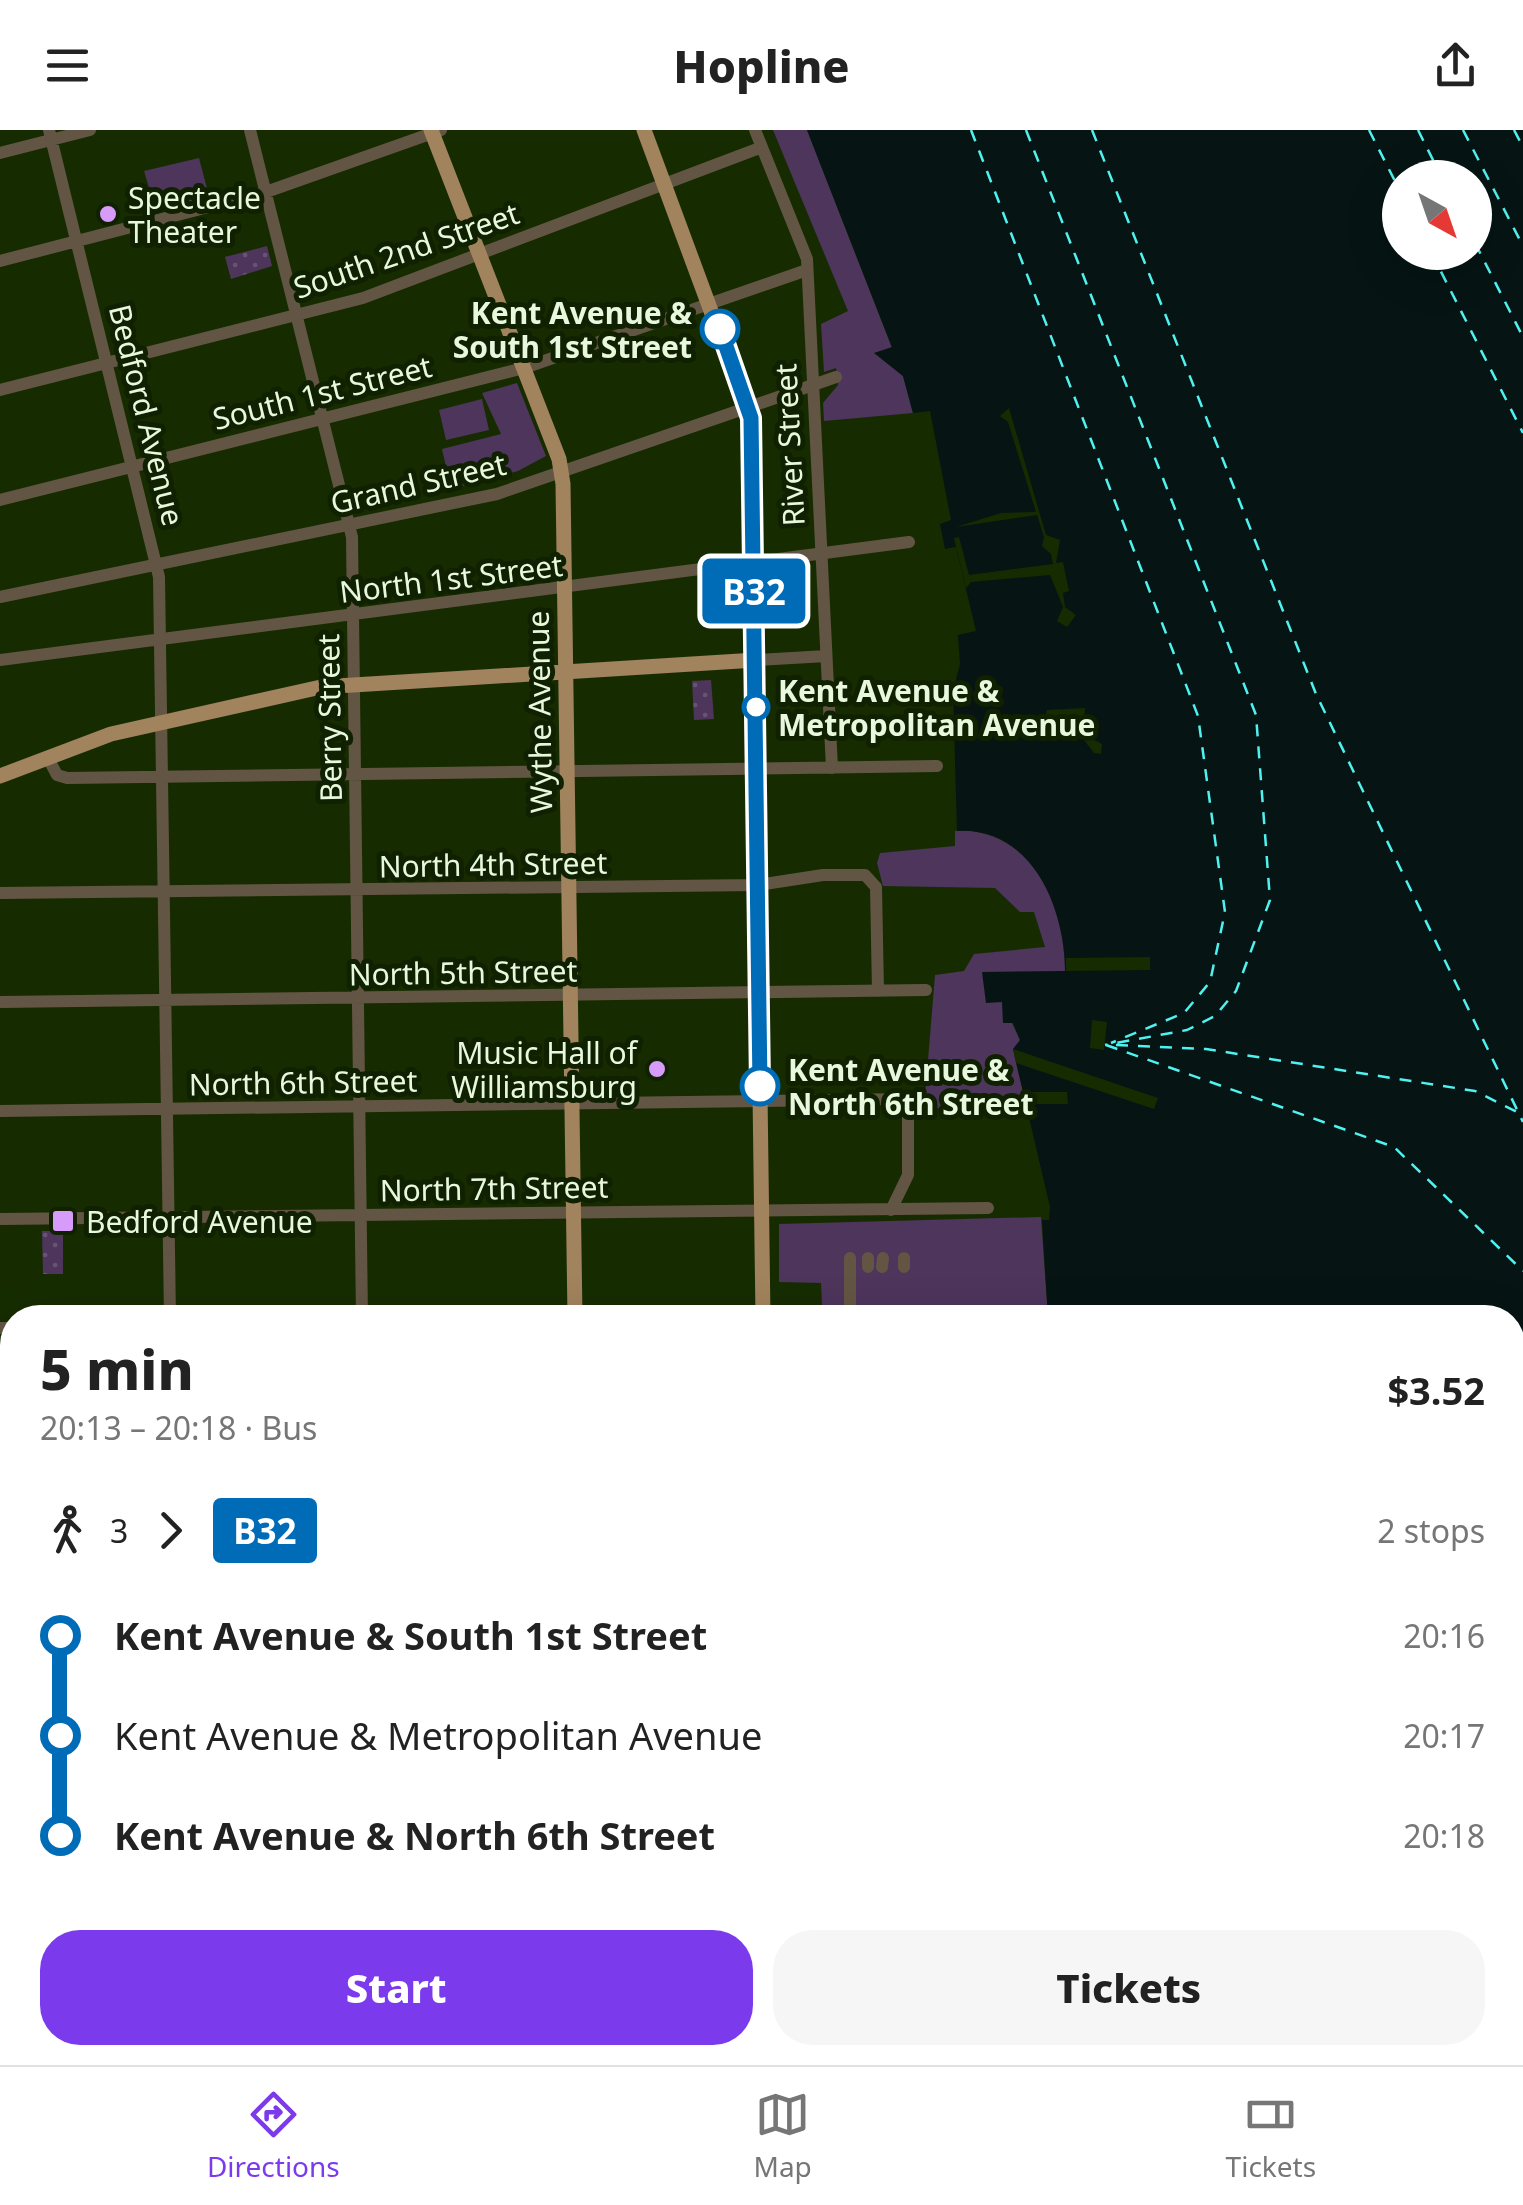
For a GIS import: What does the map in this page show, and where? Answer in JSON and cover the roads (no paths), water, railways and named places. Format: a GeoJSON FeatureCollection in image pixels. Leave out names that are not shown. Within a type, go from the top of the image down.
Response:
{"type":"FeatureCollection","features":[{"type":"Feature","properties":{"kind":"main road"},"geometry":{"type":"LineString","coordinates":[[644,130],[748,407],[756,660],[764,1305]]}},
{"type":"Feature","properties":{"kind":"main road","name":"Wythe Avenue"},"geometry":{"type":"LineString","coordinates":[[435,131],[561,472],[575,1305]]}},
{"type":"Feature","properties":{"kind":"main road"},"geometry":{"type":"LineString","coordinates":[[0,776],[110,734],[354,684],[756,660]]}},
{"type":"Feature","properties":{"kind":"street"},"geometry":{"type":"LineString","coordinates":[[0,154],[50,135],[90,130]]}},
{"type":"Feature","properties":{"kind":"street","name":"Berry Street"},"geometry":{"type":"LineString","coordinates":[[250,130],[350,524],[362,1305]]}},
{"type":"Feature","properties":{"kind":"street","name":"River Street"},"geometry":{"type":"LineString","coordinates":[[755,130],[807,259],[832,768]]}},
{"type":"Feature","properties":{"kind":"street"},"geometry":{"type":"LineString","coordinates":[[0,261],[266,192],[435,131]]}},
{"type":"Feature","properties":{"kind":"street","name":"Bedford Avenue"},"geometry":{"type":"LineString","coordinates":[[50,135],[158,565],[170,1305]]}},
{"type":"Feature","properties":{"kind":"street","name":"South 2nd Street"},"geometry":{"type":"LineString","coordinates":[[0,390],[363,298],[762,148]]}},
{"type":"Feature","properties":{"kind":"street","name":"South 1st Street"},"geometry":{"type":"LineString","coordinates":[[0,500],[524,368],[807,270]]}},
{"type":"Feature","properties":{"kind":"street","name":"Grand Street"},"geometry":{"type":"LineString","coordinates":[[0,597],[497,494],[836,377]]}},
{"type":"Feature","properties":{"kind":"street","name":"North 1st Street"},"geometry":{"type":"LineString","coordinates":[[0,660],[909,542]]}},
{"type":"Feature","properties":{"kind":"street"},"geometry":{"type":"LineString","coordinates":[[756,660],[826,656]]}},
{"type":"Feature","properties":{"kind":"street"},"geometry":{"type":"LineString","coordinates":[[48,758],[57,775],[67,778],[937,766]]}},
{"type":"Feature","properties":{"kind":"street","name":"North 4th Street"},"geometry":{"type":"LineString","coordinates":[[0,892],[356,892],[758,885],[823,875],[871,878],[877,894],[878,991]]}},
{"type":"Feature","properties":{"kind":"street","name":"North 5th Street"},"geometry":{"type":"LineString","coordinates":[[0,1002],[926,990]]}},
{"type":"Feature","properties":{"kind":"street","name":"North 6th Street"},"geometry":{"type":"LineString","coordinates":[[0,1111],[908,1099],[908,1175],[891,1210]]}},
{"type":"Feature","properties":{"kind":"street","name":"North 7th Street"},"geometry":{"type":"LineString","coordinates":[[0,1219],[988,1208]]}},
{"type":"Feature","properties":{"kind":"street"},"geometry":{"type":"LineString","coordinates":[[850,1258],[850,1305]]}},
{"type":"Feature","properties":{"kind":"place","name":"Spectacle Theater"},"geometry":{"type":"Point","coordinates":[108,214]}},
{"type":"Feature","properties":{"kind":"place","name":"Kent Avenue & South 1st Street"},"geometry":{"type":"Point","coordinates":[720,329]}},
{"type":"Feature","properties":{"kind":"place","name":"Kent Avenue & Metropolitan Avenue"},"geometry":{"type":"Point","coordinates":[756,707]}},
{"type":"Feature","properties":{"kind":"place","name":"Music Hall of Williamsburg"},"geometry":{"type":"Point","coordinates":[657,1069]}},
{"type":"Feature","properties":{"kind":"place","name":"Kent Avenue & North 6th Street"},"geometry":{"type":"Point","coordinates":[760,1086]}},
{"type":"Feature","properties":{"kind":"place","name":"Bedford Avenue"},"geometry":{"type":"Point","coordinates":[63,1221]}}]}
